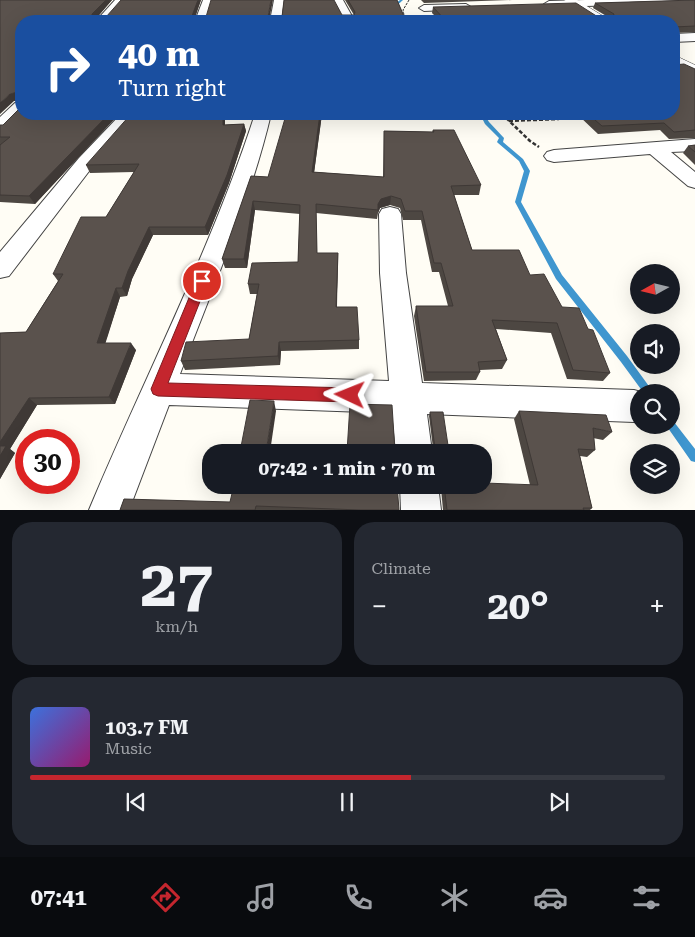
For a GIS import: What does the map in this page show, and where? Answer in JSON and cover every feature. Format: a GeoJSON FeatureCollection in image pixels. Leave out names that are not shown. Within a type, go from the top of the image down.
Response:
{"type":"FeatureCollection","features":[{"type":"Feature","properties":{"kind":"street"},"geometry":{"type":"LineString","coordinates":[[106,15],[120,0]]}},
{"type":"Feature","properties":{"kind":"street"},"geometry":{"type":"LineString","coordinates":[[202,15],[208,0]]}},
{"type":"Feature","properties":{"kind":"street"},"geometry":{"type":"LineString","coordinates":[[277,15],[279,0]]}},
{"type":"Feature","properties":{"kind":"street"},"geometry":{"type":"LineString","coordinates":[[338,0],[346,15]]}},
{"type":"Feature","properties":{"kind":"street"},"geometry":{"type":"LineString","coordinates":[[540,4],[695,0]]}},
{"type":"Feature","properties":{"kind":"street"},"geometry":{"type":"LineString","coordinates":[[572,2],[595,15]]}},
{"type":"Feature","properties":{"kind":"street"},"geometry":{"type":"LineString","coordinates":[[424,8],[477,6]]}},
{"type":"Feature","properties":{"kind":"street"},"geometry":{"type":"LineString","coordinates":[[680,38],[695,37]]}},
{"type":"Feature","properties":{"kind":"street"},"geometry":{"type":"LineString","coordinates":[[680,63],[695,72]]}},
{"type":"Feature","properties":{"kind":"street"},"geometry":{"type":"LineString","coordinates":[[0,127],[15,112]]}},
{"type":"Feature","properties":{"kind":"street"},"geometry":{"type":"LineString","coordinates":[[0,269],[86,162],[124,120]]}},
{"type":"Feature","properties":{"kind":"street"},"geometry":{"type":"LineString","coordinates":[[109,510],[224,227],[255,144],[261,120]]}},
{"type":"Feature","properties":{"kind":"street"},"geometry":{"type":"LineString","coordinates":[[554,156],[695,146]]}},
{"type":"Feature","properties":{"kind":"street"},"geometry":{"type":"LineString","coordinates":[[655,149],[695,182]]}},
{"type":"Feature","properties":{"kind":"street"},"geometry":{"type":"LineString","coordinates":[[390,214],[393,273],[413,444]]}},
{"type":"Feature","properties":{"kind":"street"},"geometry":{"type":"LineString","coordinates":[[158,389],[630,406]]}},
{"type":"Feature","properties":{"kind":"street"},"geometry":{"type":"LineString","coordinates":[[420,494],[421,510]]}},
{"type":"Feature","properties":{"kind":"path"},"geometry":{"type":"LineString","coordinates":[[404,15],[403,10],[409,0]]}},
{"type":"Feature","properties":{"kind":"path"},"geometry":{"type":"LineString","coordinates":[[508,121],[534,120]]}},
{"type":"Feature","properties":{"kind":"path"},"geometry":{"type":"LineString","coordinates":[[508,121],[530,141],[554,156]]}},
{"type":"Feature","properties":{"kind":"building"},"geometry":{"type":"Polygon","coordinates":[[[0,0],[106,0],[92,15],[15,15],[15,93],[10,94],[0,103],[0,0]]]}},
{"type":"Feature","properties":{"kind":"building"},"geometry":{"type":"Polygon","coordinates":[[[121,0],[198,0],[192,15],[108,15],[121,0]]]}},
{"type":"Feature","properties":{"kind":"building"},"geometry":{"type":"Polygon","coordinates":[[[211,0],[271,0],[268,15],[207,15],[211,0]]]}},
{"type":"Feature","properties":{"kind":"building"},"geometry":{"type":"Polygon","coordinates":[[[284,0],[334,0],[342,15],[282,15],[284,0]]]}},
{"type":"Feature","properties":{"kind":"building"},"geometry":{"type":"Polygon","coordinates":[[[348,0],[397,0],[403,15],[354,15],[355,12],[348,0]]]}},
{"type":"Feature","properties":{"kind":"building"},"geometry":{"type":"Polygon","coordinates":[[[695,0],[695,26],[680,27],[680,15],[614,15],[595,3],[695,0]]]}},
{"type":"Feature","properties":{"kind":"building"},"geometry":{"type":"Polygon","coordinates":[[[576,3],[595,15],[440,15],[433,7],[576,3]]]}},
{"type":"Feature","properties":{"kind":"building"},"geometry":{"type":"Polygon","coordinates":[[[680,64],[684,64],[695,69],[695,130],[674,132],[664,123],[602,126],[595,120],[680,120],[680,64]]]}},
{"type":"Feature","properties":{"kind":"building"},"geometry":{"type":"Polygon","coordinates":[[[15,113],[15,120],[103,120],[29,196],[0,195],[0,145],[10,137],[0,137],[0,125],[3,125],[15,113]]]}},
{"type":"Feature","properties":{"kind":"building"},"geometry":{"type":"Polygon","coordinates":[[[126,120],[223,120],[223,125],[244,124],[227,175],[205,227],[149,227],[122,288],[116,288],[97,343],[131,343],[109,397],[29,398],[0,442],[0,333],[26,332],[63,274],[53,274],[81,217],[106,217],[139,164],[86,165],[126,120]]]}},
{"type":"Feature","properties":{"kind":"building"},"geometry":{"type":"Polygon","coordinates":[[[285,120],[319,120],[312,172],[384,177],[384,131],[434,132],[433,130],[454,130],[481,185],[451,186],[472,250],[519,250],[530,275],[544,274],[562,307],[579,308],[588,329],[593,330],[610,373],[573,370],[557,323],[492,320],[507,360],[478,362],[480,372],[426,372],[416,306],[453,306],[441,263],[434,263],[422,211],[405,211],[401,199],[391,196],[381,199],[378,204],[378,210],[316,204],[317,253],[338,253],[336,307],[357,307],[359,340],[279,342],[278,356],[181,361],[186,342],[249,339],[259,284],[248,284],[252,263],[298,262],[300,205],[253,201],[244,259],[222,259],[251,176],[268,177],[285,120]]]}},
{"type":"Feature","properties":{"kind":"building"},"geometry":{"type":"Polygon","coordinates":[[[695,145],[695,152],[688,146],[695,145]]]}},
{"type":"Feature","properties":{"kind":"building"},"geometry":{"type":"Polygon","coordinates":[[[250,400],[274,401],[267,444],[242,444],[250,400]]]}},
{"type":"Feature","properties":{"kind":"building"},"geometry":{"type":"Polygon","coordinates":[[[350,404],[392,405],[394,444],[348,444],[350,404]]]}},
{"type":"Feature","properties":{"kind":"building"},"geometry":{"type":"Polygon","coordinates":[[[519,411],[606,415],[612,432],[593,428],[595,450],[578,449],[592,508],[583,508],[584,510],[447,510],[445,494],[492,494],[492,483],[538,485],[519,411]]]}},
{"type":"Feature","properties":{"kind":"building"},"geometry":{"type":"Polygon","coordinates":[[[430,412],[443,412],[448,444],[434,444],[430,412]]]}},
{"type":"Feature","properties":{"kind":"building"},"geometry":{"type":"Polygon","coordinates":[[[0,446],[6,446],[0,456],[0,446]]]}},
{"type":"Feature","properties":{"kind":"building"},"geometry":{"type":"Polygon","coordinates":[[[232,494],[398,494],[399,510],[256,506],[255,510],[120,510],[124,499],[230,502],[232,494]]]}},
{"type":"Feature","properties":{"kind":"waterway"},"geometry":{"type":"LineString","coordinates":[[391,9],[402,0]]}},
{"type":"Feature","properties":{"kind":"waterway"},"geometry":{"type":"LineString","coordinates":[[485,120],[502,138],[500,142],[521,160],[527,171],[518,202],[559,277],[642,384]]}},
{"type":"Feature","properties":{"kind":"waterway"},"geometry":{"type":"LineString","coordinates":[[678,434],[695,457]]}},
{"type":"Feature","properties":{"kind":"route"},"geometry":{"type":"LineString","coordinates":[[202,281],[158,389],[350,395]]}}]}
